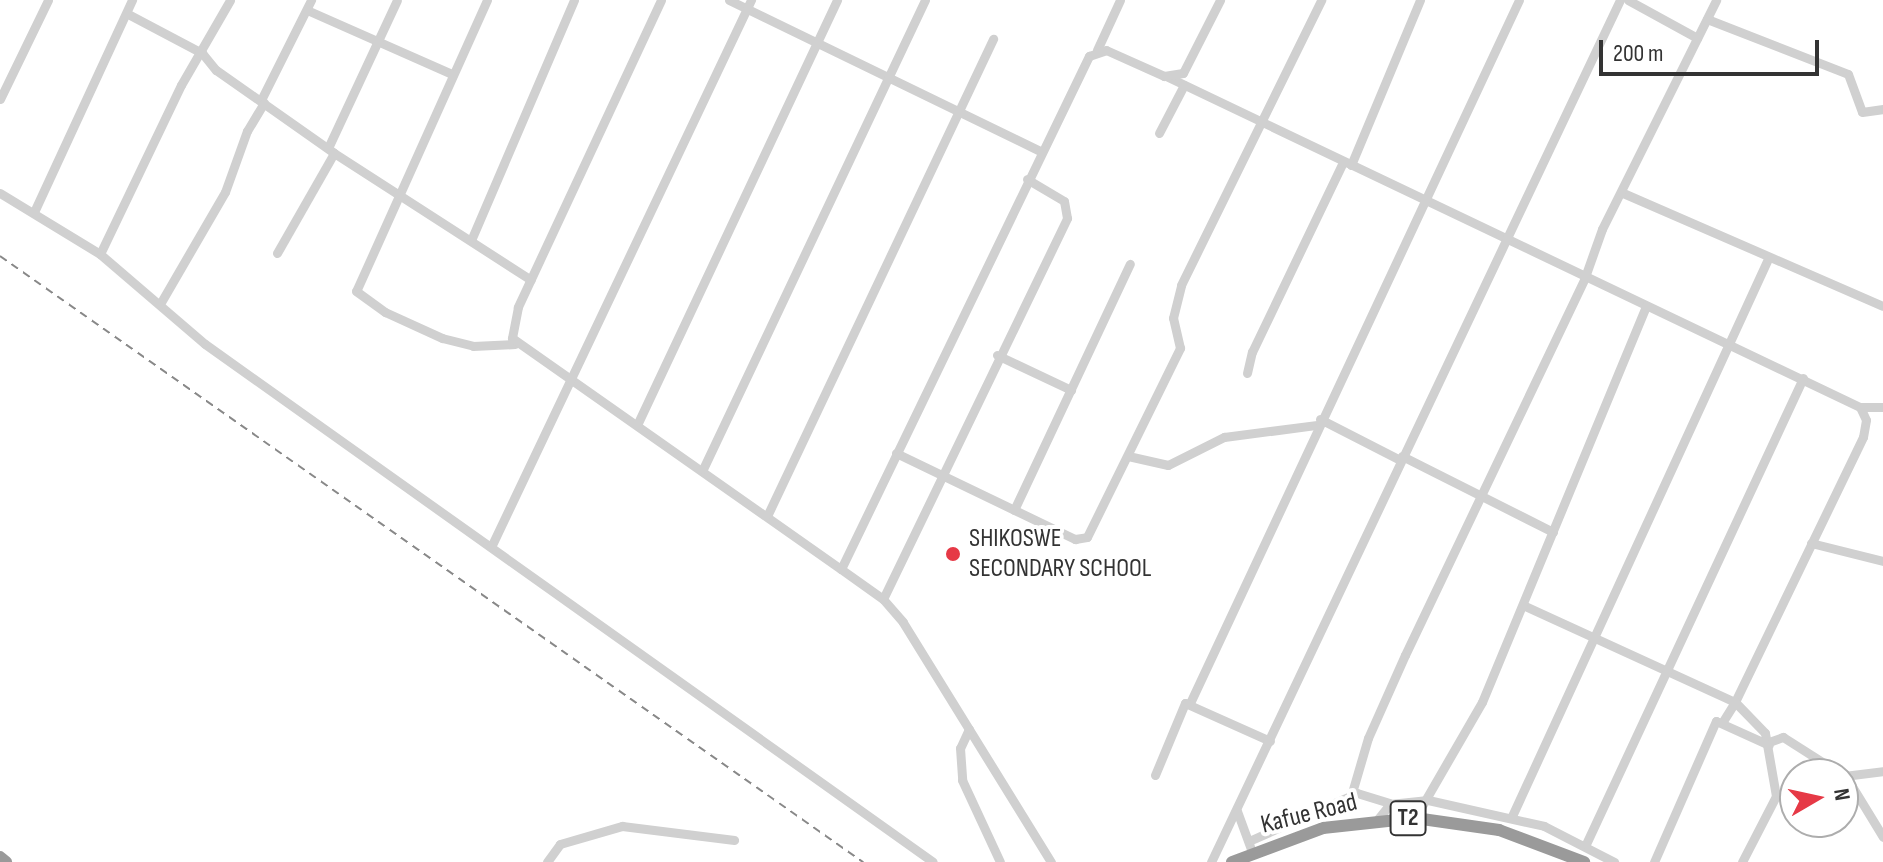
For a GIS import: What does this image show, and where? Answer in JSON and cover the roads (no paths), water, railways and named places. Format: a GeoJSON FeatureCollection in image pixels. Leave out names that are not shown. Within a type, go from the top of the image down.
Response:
{"type":"FeatureCollection","features":[{"type":"Feature","properties":{"kind":"highway","name":"Kafue Road"},"geometry":{"type":"LineString","coordinates":[[1232,862],[1251,846],[1307,832],[1377,820],[1415,818],[1499,830],[1584,862]]}},
{"type":"Feature","properties":{"kind":"highway"},"geometry":{"type":"LineString","coordinates":[[0,857],[6,862]]}},
{"type":"Feature","properties":{"kind":"street"},"geometry":{"type":"LineString","coordinates":[[0,99],[48,0]]}},
{"type":"Feature","properties":{"kind":"street"},"geometry":{"type":"LineString","coordinates":[[100,254],[181,85],[230,0]]}},
{"type":"Feature","properties":{"kind":"street"},"geometry":{"type":"LineString","coordinates":[[277,253],[331,150],[397,0]]}},
{"type":"Feature","properties":{"kind":"street"},"geometry":{"type":"LineString","coordinates":[[487,0],[356,291],[385,312],[442,338],[473,346],[515,344],[768,514],[883,599],[903,622],[1051,862]]}},
{"type":"Feature","properties":{"kind":"street"},"geometry":{"type":"LineString","coordinates":[[472,238],[574,0]]}},
{"type":"Feature","properties":{"kind":"street"},"geometry":{"type":"LineString","coordinates":[[515,344],[511,323],[661,0]]}},
{"type":"Feature","properties":{"kind":"street"},"geometry":{"type":"LineString","coordinates":[[729,0],[958,114],[1040,151]]}},
{"type":"Feature","properties":{"kind":"street"},"geometry":{"type":"LineString","coordinates":[[491,547],[751,0]]}},
{"type":"Feature","properties":{"kind":"street"},"geometry":{"type":"LineString","coordinates":[[637,425],[837,0]]}},
{"type":"Feature","properties":{"kind":"street"},"geometry":{"type":"LineString","coordinates":[[703,469],[925,0]]}},
{"type":"Feature","properties":{"kind":"street"},"geometry":{"type":"LineString","coordinates":[[841,569],[1065,98],[1097,50],[1120,0]]}},
{"type":"Feature","properties":{"kind":"street"},"geometry":{"type":"LineString","coordinates":[[1168,77],[1186,71],[1220,0]]}},
{"type":"Feature","properties":{"kind":"street"},"geometry":{"type":"LineString","coordinates":[[896,453],[940,476],[1083,539],[1128,456],[1180,348],[1173,318],[1181,285],[1321,0]]}},
{"type":"Feature","properties":{"kind":"street"},"geometry":{"type":"LineString","coordinates":[[1247,373],[1252,352],[1347,164],[1420,0]]}},
{"type":"Feature","properties":{"kind":"street"},"geometry":{"type":"LineString","coordinates":[[1155,775],[1181,708],[1190,703],[1254,574],[1318,422],[1519,0]]}},
{"type":"Feature","properties":{"kind":"street"},"geometry":{"type":"LineString","coordinates":[[1211,862],[1620,0]]}},
{"type":"Feature","properties":{"kind":"street"},"geometry":{"type":"LineString","coordinates":[[1628,0],[1697,38]]}},
{"type":"Feature","properties":{"kind":"street"},"geometry":{"type":"LineString","coordinates":[[1351,796],[1368,738],[1479,495],[1585,277],[1602,229],[1623,193],[1716,0]]}},
{"type":"Feature","properties":{"kind":"street"},"geometry":{"type":"LineString","coordinates":[[34,212],[128,5],[202,53],[216,70],[331,150],[472,238],[531,280]]}},
{"type":"Feature","properties":{"kind":"street"},"geometry":{"type":"LineString","coordinates":[[160,304],[225,192],[247,131],[309,5],[376,42],[452,74]]}},
{"type":"Feature","properties":{"kind":"street"},"geometry":{"type":"LineString","coordinates":[[1707,19],[1848,74],[1862,112],[1883,109]]}},
{"type":"Feature","properties":{"kind":"street"},"geometry":{"type":"LineString","coordinates":[[768,514],[993,39]]}},
{"type":"Feature","properties":{"kind":"street"},"geometry":{"type":"LineString","coordinates":[[1097,50],[1168,77],[1860,407],[1883,407]]}},
{"type":"Feature","properties":{"kind":"street"},"geometry":{"type":"LineString","coordinates":[[1159,133],[1184,85]]}},
{"type":"Feature","properties":{"kind":"street"},"geometry":{"type":"LineString","coordinates":[[883,599],[997,355],[1067,218],[1064,201],[1027,179]]}},
{"type":"Feature","properties":{"kind":"street"},"geometry":{"type":"LineString","coordinates":[[0,193],[100,254],[205,344],[933,862]]}},
{"type":"Feature","properties":{"kind":"street"},"geometry":{"type":"LineString","coordinates":[[1623,193],[1768,259],[1883,306]]}},
{"type":"Feature","properties":{"kind":"street"},"geometry":{"type":"LineString","coordinates":[[1512,816],[1597,640],[1768,259]]}},
{"type":"Feature","properties":{"kind":"street"},"geometry":{"type":"LineString","coordinates":[[1014,510],[1130,264]]}},
{"type":"Feature","properties":{"kind":"street"},"geometry":{"type":"LineString","coordinates":[[1415,818],[1469,729],[1646,306]]}},
{"type":"Feature","properties":{"kind":"street"},"geometry":{"type":"LineString","coordinates":[[997,355],[1071,390]]}},
{"type":"Feature","properties":{"kind":"street"},"geometry":{"type":"LineString","coordinates":[[1586,844],[1663,672],[1803,378]]}},
{"type":"Feature","properties":{"kind":"street"},"geometry":{"type":"LineString","coordinates":[[1654,862],[1714,723],[1723,721],[1735,702],[1863,437],[1866,420],[1860,407]]}},
{"type":"Feature","properties":{"kind":"street"},"geometry":{"type":"LineString","coordinates":[[1128,456],[1168,465],[1224,437],[1318,422],[1401,458],[1553,532]]}},
{"type":"Feature","properties":{"kind":"street"},"geometry":{"type":"LineString","coordinates":[[1811,543],[1883,561]]}},
{"type":"Feature","properties":{"kind":"street"},"geometry":{"type":"LineString","coordinates":[[1523,605],[1663,672],[1735,702],[1756,719],[1769,743],[1776,800],[1742,862]]}},
{"type":"Feature","properties":{"kind":"street"},"geometry":{"type":"LineString","coordinates":[[1190,703],[1270,741]]}},
{"type":"Feature","properties":{"kind":"street"},"geometry":{"type":"LineString","coordinates":[[1723,721],[1749,739],[1769,743],[1783,737],[1816,758]]}},
{"type":"Feature","properties":{"kind":"street"},"geometry":{"type":"LineString","coordinates":[[969,729],[960,748],[962,780],[1000,862]]}},
{"type":"Feature","properties":{"kind":"street"},"geometry":{"type":"LineString","coordinates":[[1859,774],[1883,771]]}},
{"type":"Feature","properties":{"kind":"street"},"geometry":{"type":"LineString","coordinates":[[1237,811],[1251,846],[1351,796],[1390,804],[1428,800],[1512,816],[1586,844],[1614,862]]}},
{"type":"Feature","properties":{"kind":"street"},"geometry":{"type":"LineString","coordinates":[[1859,799],[1883,837]]}},
{"type":"Feature","properties":{"kind":"street"},"geometry":{"type":"LineString","coordinates":[[1377,820],[1390,804]]}},
{"type":"Feature","properties":{"kind":"street"},"geometry":{"type":"LineString","coordinates":[[547,862],[560,844],[622,826],[734,840]]}},
{"type":"Feature","properties":{"kind":"railway"},"geometry":{"type":"LineString","coordinates":[[0,256],[863,862]]}},
{"type":"Feature","properties":{"kind":"place","name":"SHIKOSWE SECONDARY SCHOOL"},"geometry":{"type":"Point","coordinates":[953,554]}}]}
